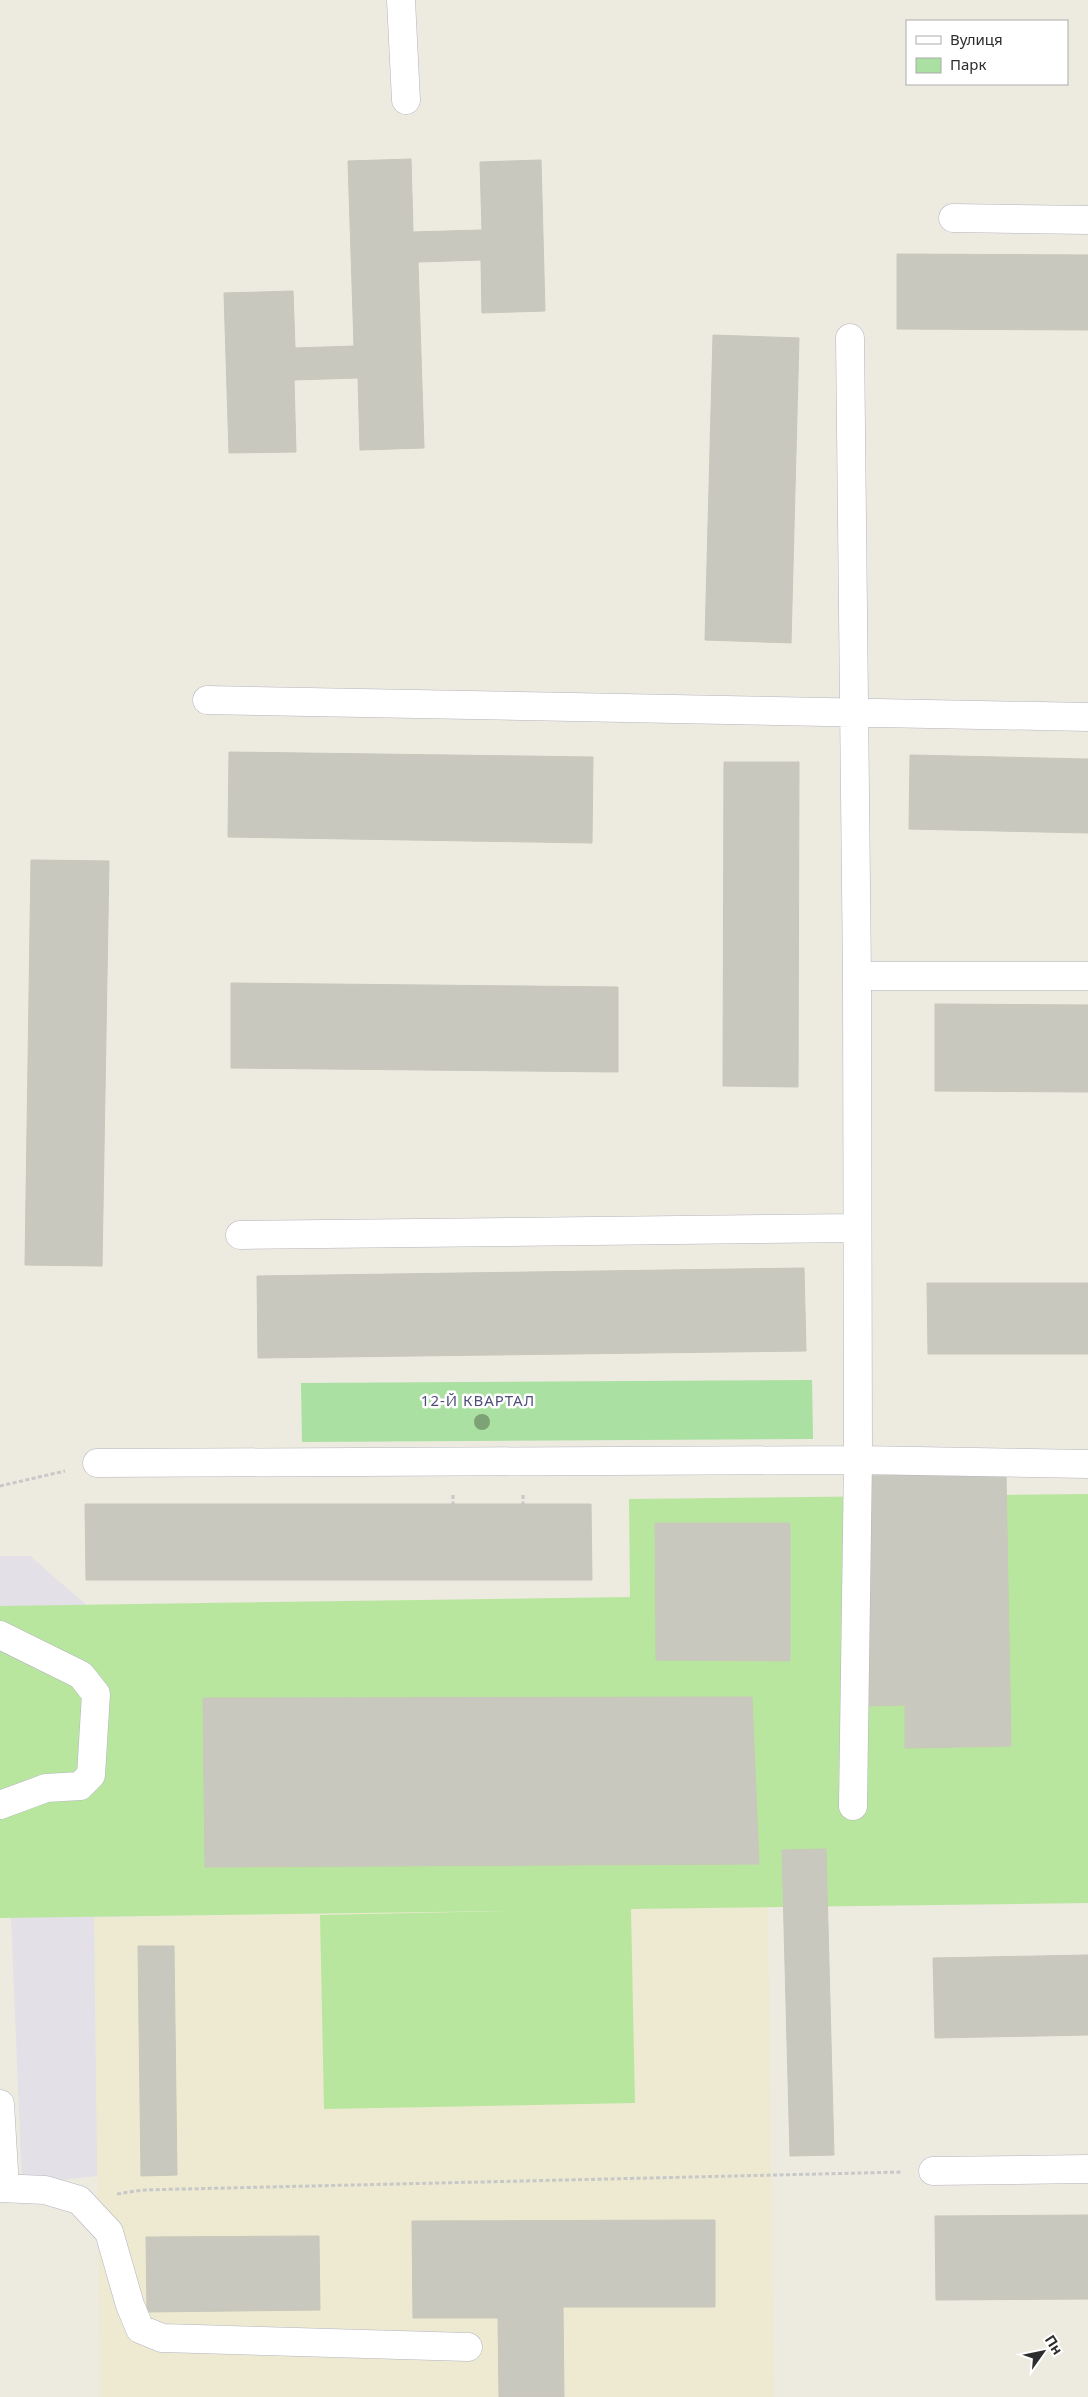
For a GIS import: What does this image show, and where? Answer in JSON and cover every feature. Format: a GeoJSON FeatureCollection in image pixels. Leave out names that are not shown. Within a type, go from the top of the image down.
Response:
{"type":"FeatureCollection","features":[{"type":"Feature","properties":{"kind":"lane"},"geometry":{"type":"LineString","coordinates":[[401,0],[406,100]]}},
{"type":"Feature","properties":{"kind":"lane"},"geometry":{"type":"LineString","coordinates":[[953,218],[1088,220]]}},
{"type":"Feature","properties":{"kind":"lane"},"geometry":{"type":"LineString","coordinates":[[850,338],[857,976],[856,1228],[858,1460],[853,1806]]}},
{"type":"Feature","properties":{"kind":"lane"},"geometry":{"type":"LineString","coordinates":[[207,700],[1088,717]]}},
{"type":"Feature","properties":{"kind":"lane"},"geometry":{"type":"LineString","coordinates":[[857,976],[1088,976]]}},
{"type":"Feature","properties":{"kind":"lane"},"geometry":{"type":"LineString","coordinates":[[240,1235],[856,1228]]}},
{"type":"Feature","properties":{"kind":"lane"},"geometry":{"type":"LineString","coordinates":[[97,1463],[858,1460],[1088,1464]]}},
{"type":"Feature","properties":{"kind":"lane"},"geometry":{"type":"LineString","coordinates":[[0,1634],[81,1675],[96,1694],[91,1775],[80,1786],[46,1788],[0,1806]]}},
{"type":"Feature","properties":{"kind":"lane"},"geometry":{"type":"LineString","coordinates":[[0,2104],[3,2188],[45,2190],[79,2200],[109,2232],[130,2305],[140,2329],[162,2338],[468,2347]]}},
{"type":"Feature","properties":{"kind":"lane"},"geometry":{"type":"LineString","coordinates":[[932,2171],[1088,2170]]}},
{"type":"Feature","properties":{"kind":"path"},"geometry":{"type":"LineString","coordinates":[[0,1486],[97,1463]]}},
{"type":"Feature","properties":{"kind":"path"},"geometry":{"type":"LineString","coordinates":[[79,2200],[142,2190],[932,2171]]}},
{"type":"Feature","properties":{"kind":"shaded area"},"geometry":{"type":"Polygon","coordinates":[[[0,1556],[30,1556],[139,1651],[167,1928],[116,2174],[22,2184],[7,1818],[0,1807],[0,1556]]]}},
{"type":"Feature","properties":{"kind":"shaded area"},"geometry":{"type":"Polygon","coordinates":[[[768,1907],[774,2397],[100,2397],[94,1917],[768,1907]]]}},
{"type":"Feature","properties":{"kind":"green space"},"geometry":{"type":"Polygon","coordinates":[[[812,1380],[813,1439],[302,1442],[301,1383],[812,1380]]]}},
{"type":"Feature","properties":{"kind":"green space"},"geometry":{"type":"Polygon","coordinates":[[[1088,1494],[1088,1903],[631,1909],[635,2103],[324,2109],[320,1915],[507,1911],[0,1918],[0,1606],[630,1597],[629,1499],[1088,1494]]]}},
{"type":"Feature","properties":{"kind":"building"},"geometry":{"type":"Polygon","coordinates":[[[411,159],[413,232],[482,230],[480,162],[541,160],[545,311],[482,313],[481,260],[418,262],[424,448],[360,450],[358,378],[294,380],[296,452],[229,453],[224,293],[293,291],[295,348],[354,346],[348,161],[411,159]]]}},
{"type":"Feature","properties":{"kind":"building"},"geometry":{"type":"Polygon","coordinates":[[[897,254],[1088,255],[1088,330],[897,329],[897,254]]]}},
{"type":"Feature","properties":{"kind":"building"},"geometry":{"type":"Polygon","coordinates":[[[713,335],[799,338],[791,643],[705,640],[713,335]]]}},
{"type":"Feature","properties":{"kind":"building"},"geometry":{"type":"Polygon","coordinates":[[[229,752],[593,757],[592,843],[228,837],[229,752]]]}},
{"type":"Feature","properties":{"kind":"building"},"geometry":{"type":"Polygon","coordinates":[[[910,755],[1088,759],[1088,833],[909,829],[910,755]]]}},
{"type":"Feature","properties":{"kind":"building"},"geometry":{"type":"Polygon","coordinates":[[[724,762],[799,762],[798,1087],[723,1086],[724,762]]]}},
{"type":"Feature","properties":{"kind":"building"},"geometry":{"type":"Polygon","coordinates":[[[31,860],[109,861],[102,1266],[25,1265],[31,860]]]}},
{"type":"Feature","properties":{"kind":"building"},"geometry":{"type":"Polygon","coordinates":[[[231,983],[618,987],[618,1072],[231,1068],[231,983]]]}},
{"type":"Feature","properties":{"kind":"building"},"geometry":{"type":"Polygon","coordinates":[[[935,1004],[1088,1005],[1088,1092],[935,1091],[935,1004]]]}},
{"type":"Feature","properties":{"kind":"building"},"geometry":{"type":"Polygon","coordinates":[[[804,1268],[806,1351],[258,1358],[257,1276],[804,1268]]]}},
{"type":"Feature","properties":{"kind":"building"},"geometry":{"type":"Polygon","coordinates":[[[927,1283],[1088,1283],[1088,1354],[928,1354],[927,1283]]]}},
{"type":"Feature","properties":{"kind":"building"},"geometry":{"type":"Polygon","coordinates":[[[1006,1474],[1011,1746],[905,1748],[905,1705],[865,1706],[862,1476],[1006,1474]]]}},
{"type":"Feature","properties":{"kind":"building"},"geometry":{"type":"Polygon","coordinates":[[[85,1504],[591,1504],[592,1580],[86,1580],[85,1504]]]}},
{"type":"Feature","properties":{"kind":"building"},"geometry":{"type":"Polygon","coordinates":[[[655,1523],[790,1523],[790,1661],[656,1660],[655,1523]]]}},
{"type":"Feature","properties":{"kind":"building"},"geometry":{"type":"Polygon","coordinates":[[[752,1697],[759,1864],[205,1867],[203,1698],[752,1697]]]}},
{"type":"Feature","properties":{"kind":"building"},"geometry":{"type":"Polygon","coordinates":[[[826,1849],[834,2155],[790,2156],[782,1850],[826,1849]]]}},
{"type":"Feature","properties":{"kind":"building"},"geometry":{"type":"Polygon","coordinates":[[[138,1946],[174,1946],[177,2175],[141,2176],[138,1946]]]}},
{"type":"Feature","properties":{"kind":"building"},"geometry":{"type":"Polygon","coordinates":[[[1088,1955],[1088,2035],[935,2038],[933,1958],[1088,1955]]]}},
{"type":"Feature","properties":{"kind":"building"},"geometry":{"type":"Polygon","coordinates":[[[1088,2215],[1088,2299],[936,2300],[935,2216],[1088,2215]]]}},
{"type":"Feature","properties":{"kind":"building"},"geometry":{"type":"Polygon","coordinates":[[[715,2220],[715,2307],[563,2307],[564,2397],[499,2397],[498,2318],[413,2318],[412,2221],[715,2220]]]}},
{"type":"Feature","properties":{"kind":"building"},"geometry":{"type":"Polygon","coordinates":[[[319,2236],[320,2310],[147,2312],[146,2237],[319,2236]]]}},
{"type":"Feature","properties":{"kind":"district","name":"12-Й КВАРТАЛ"},"geometry":{"type":"Point","coordinates":[478,1400]}}]}
